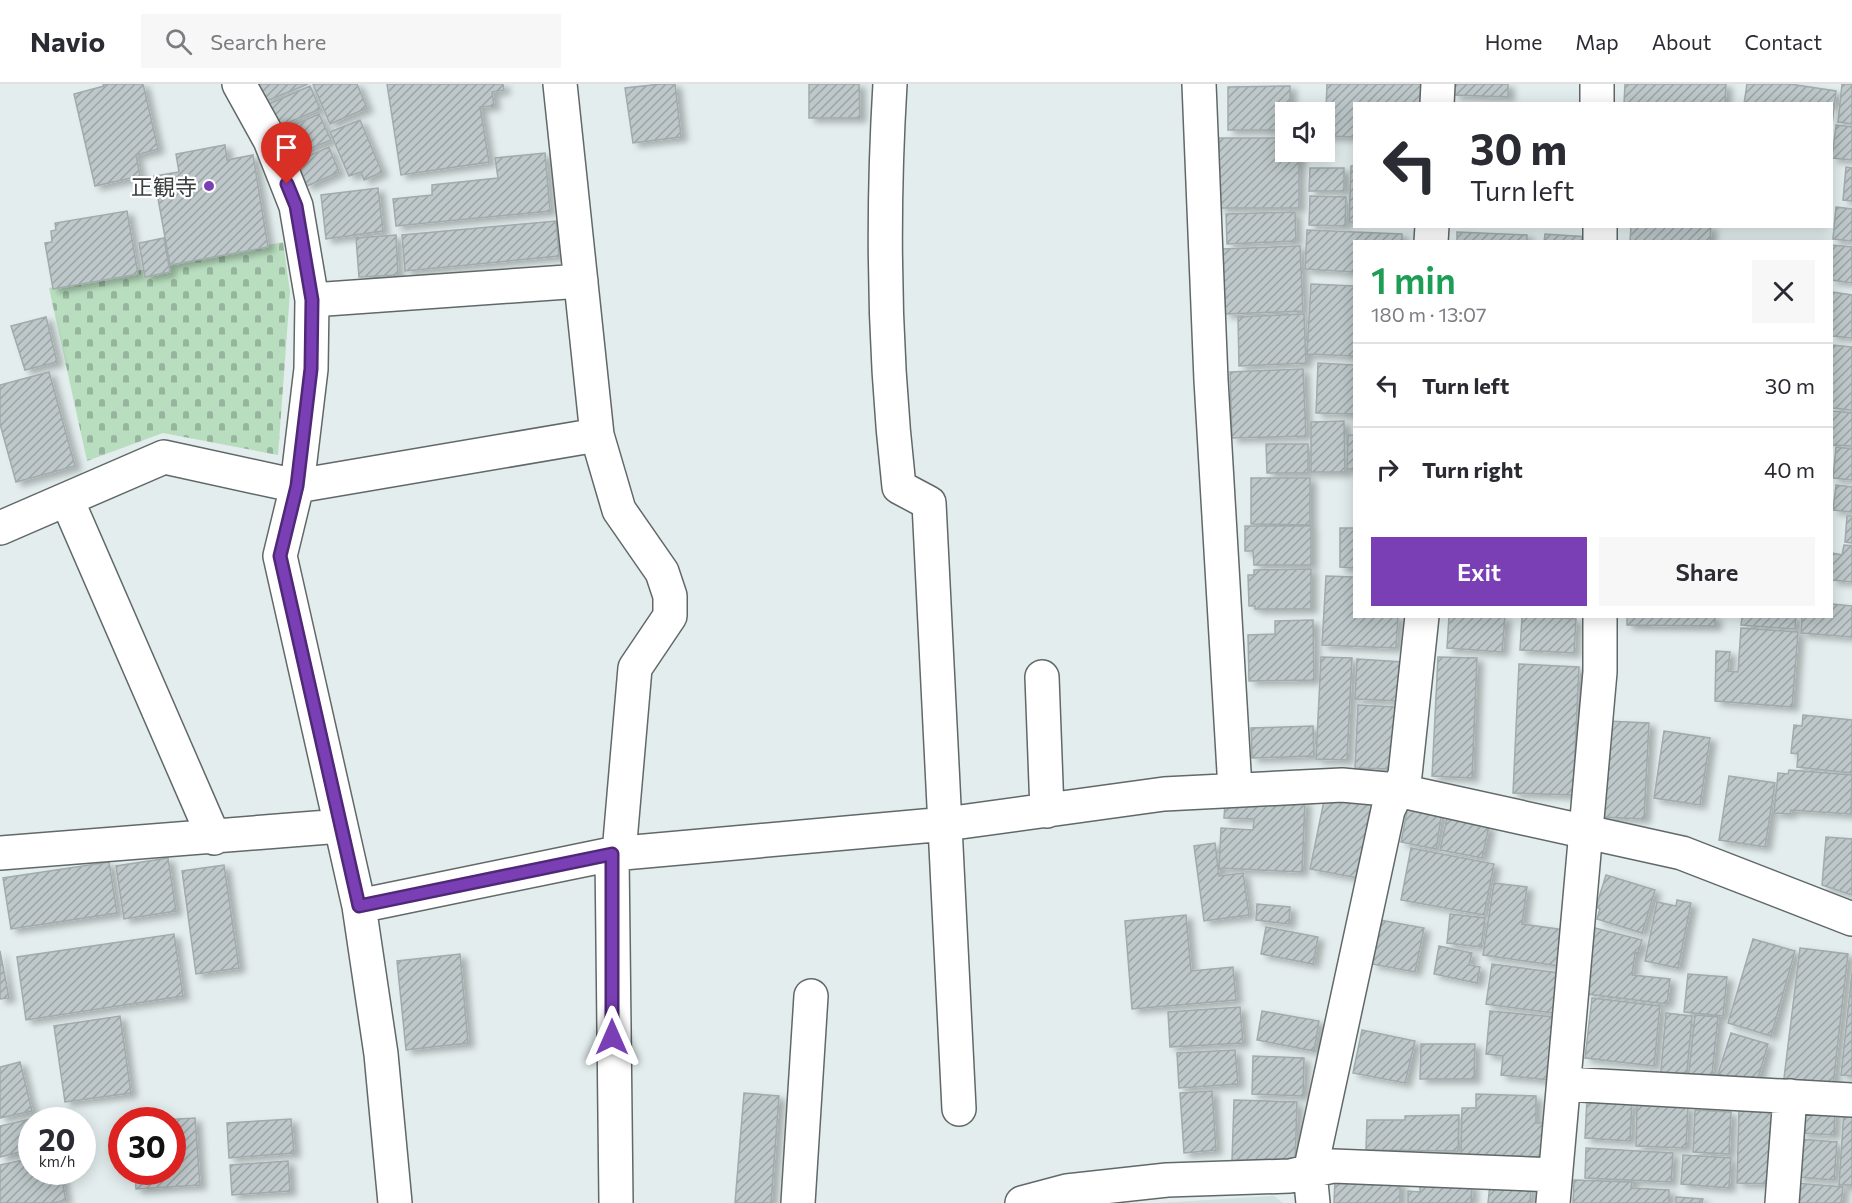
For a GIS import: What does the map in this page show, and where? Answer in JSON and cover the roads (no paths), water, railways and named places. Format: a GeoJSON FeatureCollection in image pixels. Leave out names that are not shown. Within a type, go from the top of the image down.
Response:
{"type":"FeatureCollection","features":[{"type":"Feature","properties":{"kind":"street"},"geometry":{"type":"LineString","coordinates":[[239,84],[270,140],[296,206],[312,300],[311,369],[297,486],[280,556],[359,906],[381,1054],[395,1203]]}},
{"type":"Feature","properties":{"kind":"street"},"geometry":{"type":"LineString","coordinates":[[560,84],[597,435],[619,510],[662,572],[670,596],[670,616],[635,668],[615,853],[616,1203]]}},
{"type":"Feature","properties":{"kind":"street"},"geometry":{"type":"LineString","coordinates":[[890,84],[887,254],[891,417],[899,487],[929,503],[958,1109]]}},
{"type":"Feature","properties":{"kind":"street"},"geometry":{"type":"LineString","coordinates":[[1199,84],[1211,380],[1234,789]]}},
{"type":"Feature","properties":{"kind":"street"},"geometry":{"type":"LineString","coordinates":[[1437,102],[1438,84]]}},
{"type":"Feature","properties":{"kind":"street"},"geometry":{"type":"LineString","coordinates":[[1597,84],[1598,102]]}},
{"type":"Feature","properties":{"kind":"street"},"geometry":{"type":"LineString","coordinates":[[312,300],[581,281]]}},
{"type":"Feature","properties":{"kind":"street"},"geometry":{"type":"LineString","coordinates":[[0,528],[164,457],[297,486],[597,435]]}},
{"type":"Feature","properties":{"kind":"street"},"geometry":{"type":"LineString","coordinates":[[67,500],[214,838]]}},
{"type":"Feature","properties":{"kind":"street"},"geometry":{"type":"LineString","coordinates":[[1312,1188],[1388,810],[1405,775],[1422,618]]}},
{"type":"Feature","properties":{"kind":"street"},"geometry":{"type":"LineString","coordinates":[[1312,1188],[1333,1166],[1554,1189],[1600,672],[1600,618]]}},
{"type":"Feature","properties":{"kind":"street"},"geometry":{"type":"LineString","coordinates":[[1042,677],[1047,811]]}},
{"type":"Feature","properties":{"kind":"street"},"geometry":{"type":"LineString","coordinates":[[359,906],[615,853],[796,840],[946,824],[1164,794],[1342,785],[1397,790],[1682,853],[1852,919]]}},
{"type":"Feature","properties":{"kind":"street"},"geometry":{"type":"LineString","coordinates":[[0,853],[214,838],[341,826]]}},
{"type":"Feature","properties":{"kind":"street"},"geometry":{"type":"LineString","coordinates":[[798,1203],[811,996]]}},
{"type":"Feature","properties":{"kind":"street"},"geometry":{"type":"LineString","coordinates":[[1564,1084],[1852,1100]]}},
{"type":"Feature","properties":{"kind":"street"},"geometry":{"type":"LineString","coordinates":[[1782,1203],[1790,1096]]}},
{"type":"Feature","properties":{"kind":"street"},"geometry":{"type":"LineString","coordinates":[[1022,1203],[1067,1191],[1167,1180],[1290,1176],[1312,1188]]}},
{"type":"Feature","properties":{"kind":"place","name":"正観寺"},"geometry":{"type":"Point","coordinates":[209,186]}}]}
